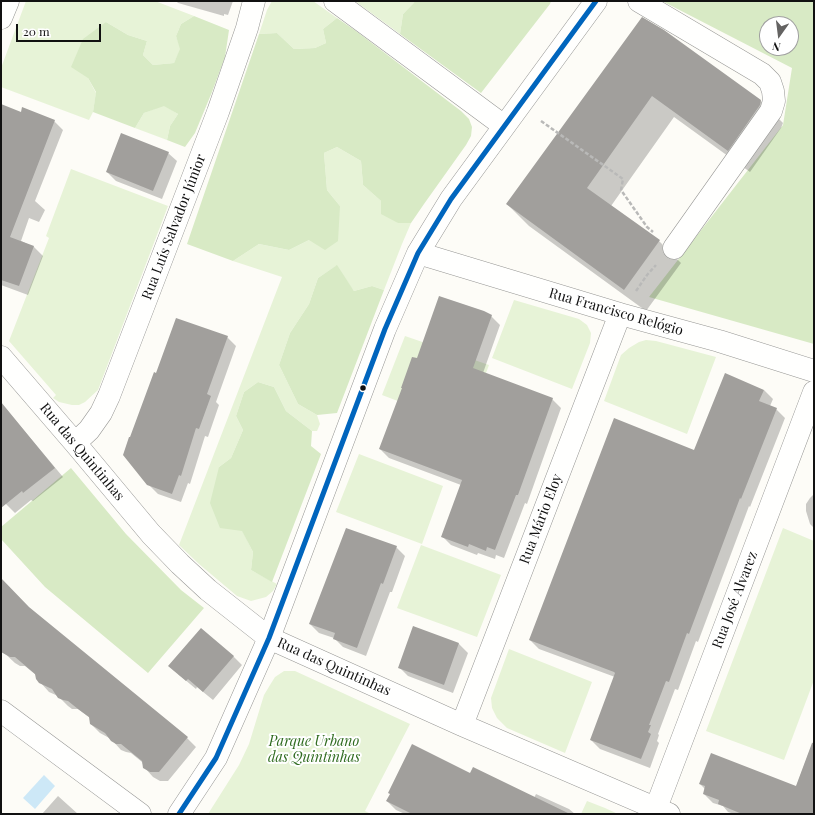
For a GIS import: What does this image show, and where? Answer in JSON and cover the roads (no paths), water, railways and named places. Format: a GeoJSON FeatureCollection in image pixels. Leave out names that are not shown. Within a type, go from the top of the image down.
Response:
{"type":"FeatureCollection","features":[{"type":"Feature","properties":{"kind":"street"},"geometry":{"type":"LineString","coordinates":[[1,18],[8,1]]}},
{"type":"Feature","properties":{"kind":"street","name":"Rua Luís Salvador Júnior"},"geometry":{"type":"LineString","coordinates":[[75,443],[89,430],[97,419],[109,396],[218,112],[247,28],[254,1]]}},
{"type":"Feature","properties":{"kind":"street"},"geometry":{"type":"LineString","coordinates":[[335,1],[504,126]]}},
{"type":"Feature","properties":{"kind":"street"},"geometry":{"type":"LineString","coordinates":[[179,814],[216,758],[269,638],[385,329],[418,253],[451,199],[596,1]]}},
{"type":"Feature","properties":{"kind":"street"},"geometry":{"type":"LineString","coordinates":[[639,1],[762,74],[770,82],[773,91],[774,101],[771,111],[674,248]]}},
{"type":"Feature","properties":{"kind":"street","name":"Rua Francisco Relógio"},"geometry":{"type":"LineString","coordinates":[[418,253],[620,314],[719,341],[814,371]]}},
{"type":"Feature","properties":{"kind":"street","name":"Rua Mário Eloy"},"geometry":{"type":"LineString","coordinates":[[462,725],[620,314]]}},
{"type":"Feature","properties":{"kind":"street","name":"Rua das Quintinhas"},"geometry":{"type":"LineString","coordinates":[[1,357],[151,534],[208,590],[269,638],[462,725],[662,811]]}},
{"type":"Feature","properties":{"kind":"street","name":"Rua José Alvarez"},"geometry":{"type":"LineString","coordinates":[[662,811],[814,392]]}},
{"type":"Feature","properties":{"kind":"street"},"geometry":{"type":"LineString","coordinates":[[1,711],[140,814]]}},
{"type":"Feature","properties":{"kind":"water"},"geometry":{"type":"Polygon","coordinates":[[[44,775],[55,786],[35,809],[23,798],[44,775]]]}},
{"type":"Feature","properties":{"kind":"park label","name":"Parque Urbano das Quintinhas"},"geometry":{"type":"Point","coordinates":[314,750]}}]}
